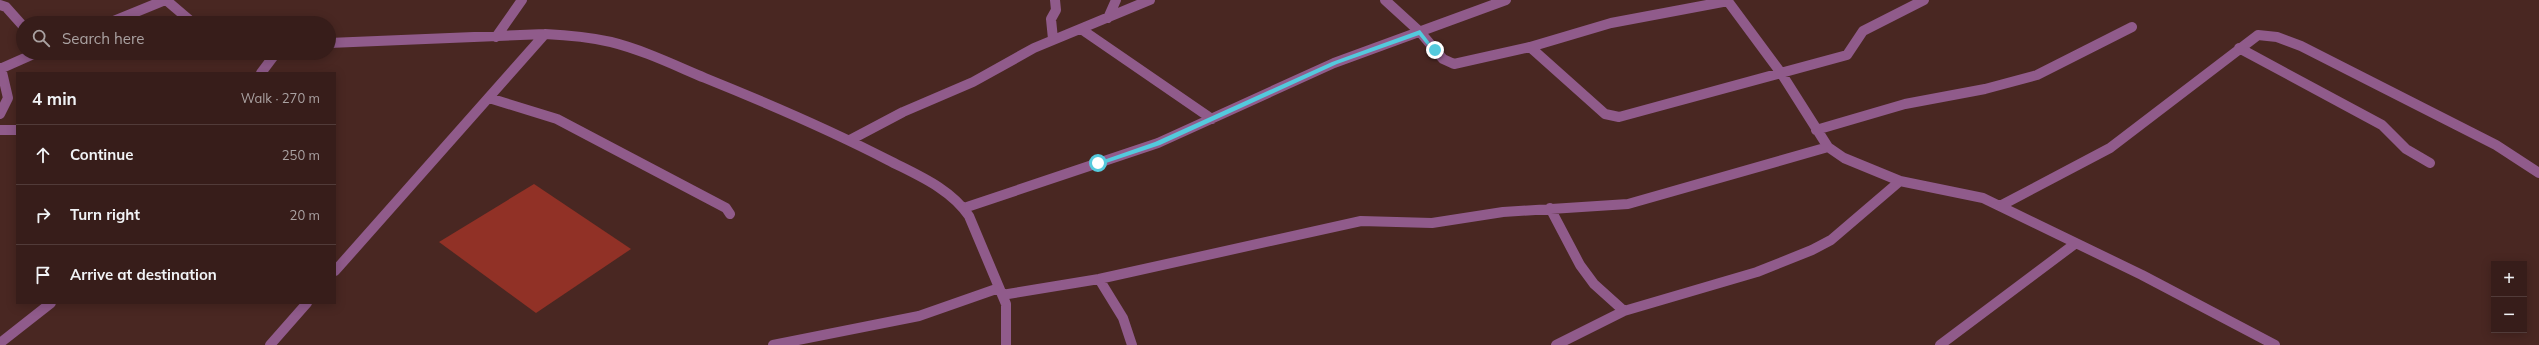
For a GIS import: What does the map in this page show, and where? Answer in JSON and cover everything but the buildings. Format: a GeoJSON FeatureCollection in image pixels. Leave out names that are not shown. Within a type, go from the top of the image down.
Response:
{"type":"FeatureCollection","features":[{"type":"Feature","properties":{"kind":"street"},"geometry":{"type":"LineString","coordinates":[[126,16],[166,0],[185,16]]}},
{"type":"Feature","properties":{"kind":"street"},"geometry":{"type":"LineString","coordinates":[[496,37],[522,0]]}},
{"type":"Feature","properties":{"kind":"street"},"geometry":{"type":"LineString","coordinates":[[1053,38],[1051,19],[1056,10],[1055,0]]}},
{"type":"Feature","properties":{"kind":"street"},"geometry":{"type":"LineString","coordinates":[[1108,18],[1116,0]]}},
{"type":"Feature","properties":{"kind":"street"},"geometry":{"type":"LineString","coordinates":[[850,140],[903,112],[973,82],[1053,38],[1080,29],[1150,0]]}},
{"type":"Feature","properties":{"kind":"street"},"geometry":{"type":"LineString","coordinates":[[1385,0],[1420,32],[1443,59],[1454,64],[1530,47],[1611,22],[1728,0],[1781,73],[1828,147],[1865,168],[1900,181],[1961,192],[2000,206],[2276,345]]}},
{"type":"Feature","properties":{"kind":"street"},"geometry":{"type":"LineString","coordinates":[[964,208],[1158,143],[1334,63],[1506,0]]}},
{"type":"Feature","properties":{"kind":"street"},"geometry":{"type":"LineString","coordinates":[[1530,47],[1605,114],[1612,117],[1847,55],[1851,52],[1858,35],[1862,31],[1924,0]]}},
{"type":"Feature","properties":{"kind":"street"},"geometry":{"type":"LineString","coordinates":[[0,5],[6,7],[16,18]]}},
{"type":"Feature","properties":{"kind":"street"},"geometry":{"type":"LineString","coordinates":[[1816,130],[1905,104],[1985,89],[2037,75],[2132,27]]}},
{"type":"Feature","properties":{"kind":"street"},"geometry":{"type":"LineString","coordinates":[[1080,29],[1113,49],[1141,71],[1212,119]]}},
{"type":"Feature","properties":{"kind":"street"},"geometry":{"type":"LineString","coordinates":[[336,270],[545,34]]}},
{"type":"Feature","properties":{"kind":"street"},"geometry":{"type":"LineString","coordinates":[[336,43],[545,34],[579,36],[612,42],[649,55],[765,102],[850,140],[933,183],[960,203],[964,208],[1006,304],[1006,345]]}},
{"type":"Feature","properties":{"kind":"street"},"geometry":{"type":"LineString","coordinates":[[2000,206],[2110,148],[2198,82],[2258,34],[2277,37],[2301,46],[2496,145],[2539,172]]}},
{"type":"Feature","properties":{"kind":"street"},"geometry":{"type":"LineString","coordinates":[[2239,48],[2382,125],[2406,149],[2430,163]]}},
{"type":"Feature","properties":{"kind":"street"},"geometry":{"type":"LineString","coordinates":[[0,114],[8,102],[8,94],[0,68],[19,60]]}},
{"type":"Feature","properties":{"kind":"street"},"geometry":{"type":"LineString","coordinates":[[262,72],[271,60]]}},
{"type":"Feature","properties":{"kind":"street"},"geometry":{"type":"LineString","coordinates":[[489,98],[557,119],[726,208],[730,214]]}},
{"type":"Feature","properties":{"kind":"street"},"geometry":{"type":"LineString","coordinates":[[0,130],[16,130]]}},
{"type":"Feature","properties":{"kind":"street"},"geometry":{"type":"LineString","coordinates":[[773,345],[817,341],[918,316],[1001,292],[1098,279],[1361,221],[1432,223],[1503,212],[1628,204],[1651,199],[1828,147]]}},
{"type":"Feature","properties":{"kind":"street"},"geometry":{"type":"LineString","coordinates":[[1556,345],[1624,311],[1757,272],[1812,250],[1831,240],[1900,181]]}},
{"type":"Feature","properties":{"kind":"street"},"geometry":{"type":"LineString","coordinates":[[1550,208],[1580,265],[1594,284],[1624,311]]}},
{"type":"Feature","properties":{"kind":"street"},"geometry":{"type":"LineString","coordinates":[[1940,345],[2076,243]]}},
{"type":"Feature","properties":{"kind":"street"},"geometry":{"type":"LineString","coordinates":[[1098,279],[1123,318],[1132,345]]}},
{"type":"Feature","properties":{"kind":"street"},"geometry":{"type":"LineString","coordinates":[[0,343],[50,304]]}},
{"type":"Feature","properties":{"kind":"street"},"geometry":{"type":"LineString","coordinates":[[270,345],[306,304]]}},
{"type":"Feature","properties":{"kind":"shaded area"},"geometry":{"type":"Polygon","coordinates":[[[534,184],[631,249],[536,313],[439,242],[534,184]]]}},
{"type":"Feature","properties":{"kind":"route"},"geometry":{"type":"LineString","coordinates":[[1098,163],[1158,143],[1240,108],[1334,63],[1420,32],[1435,50]]}}]}
